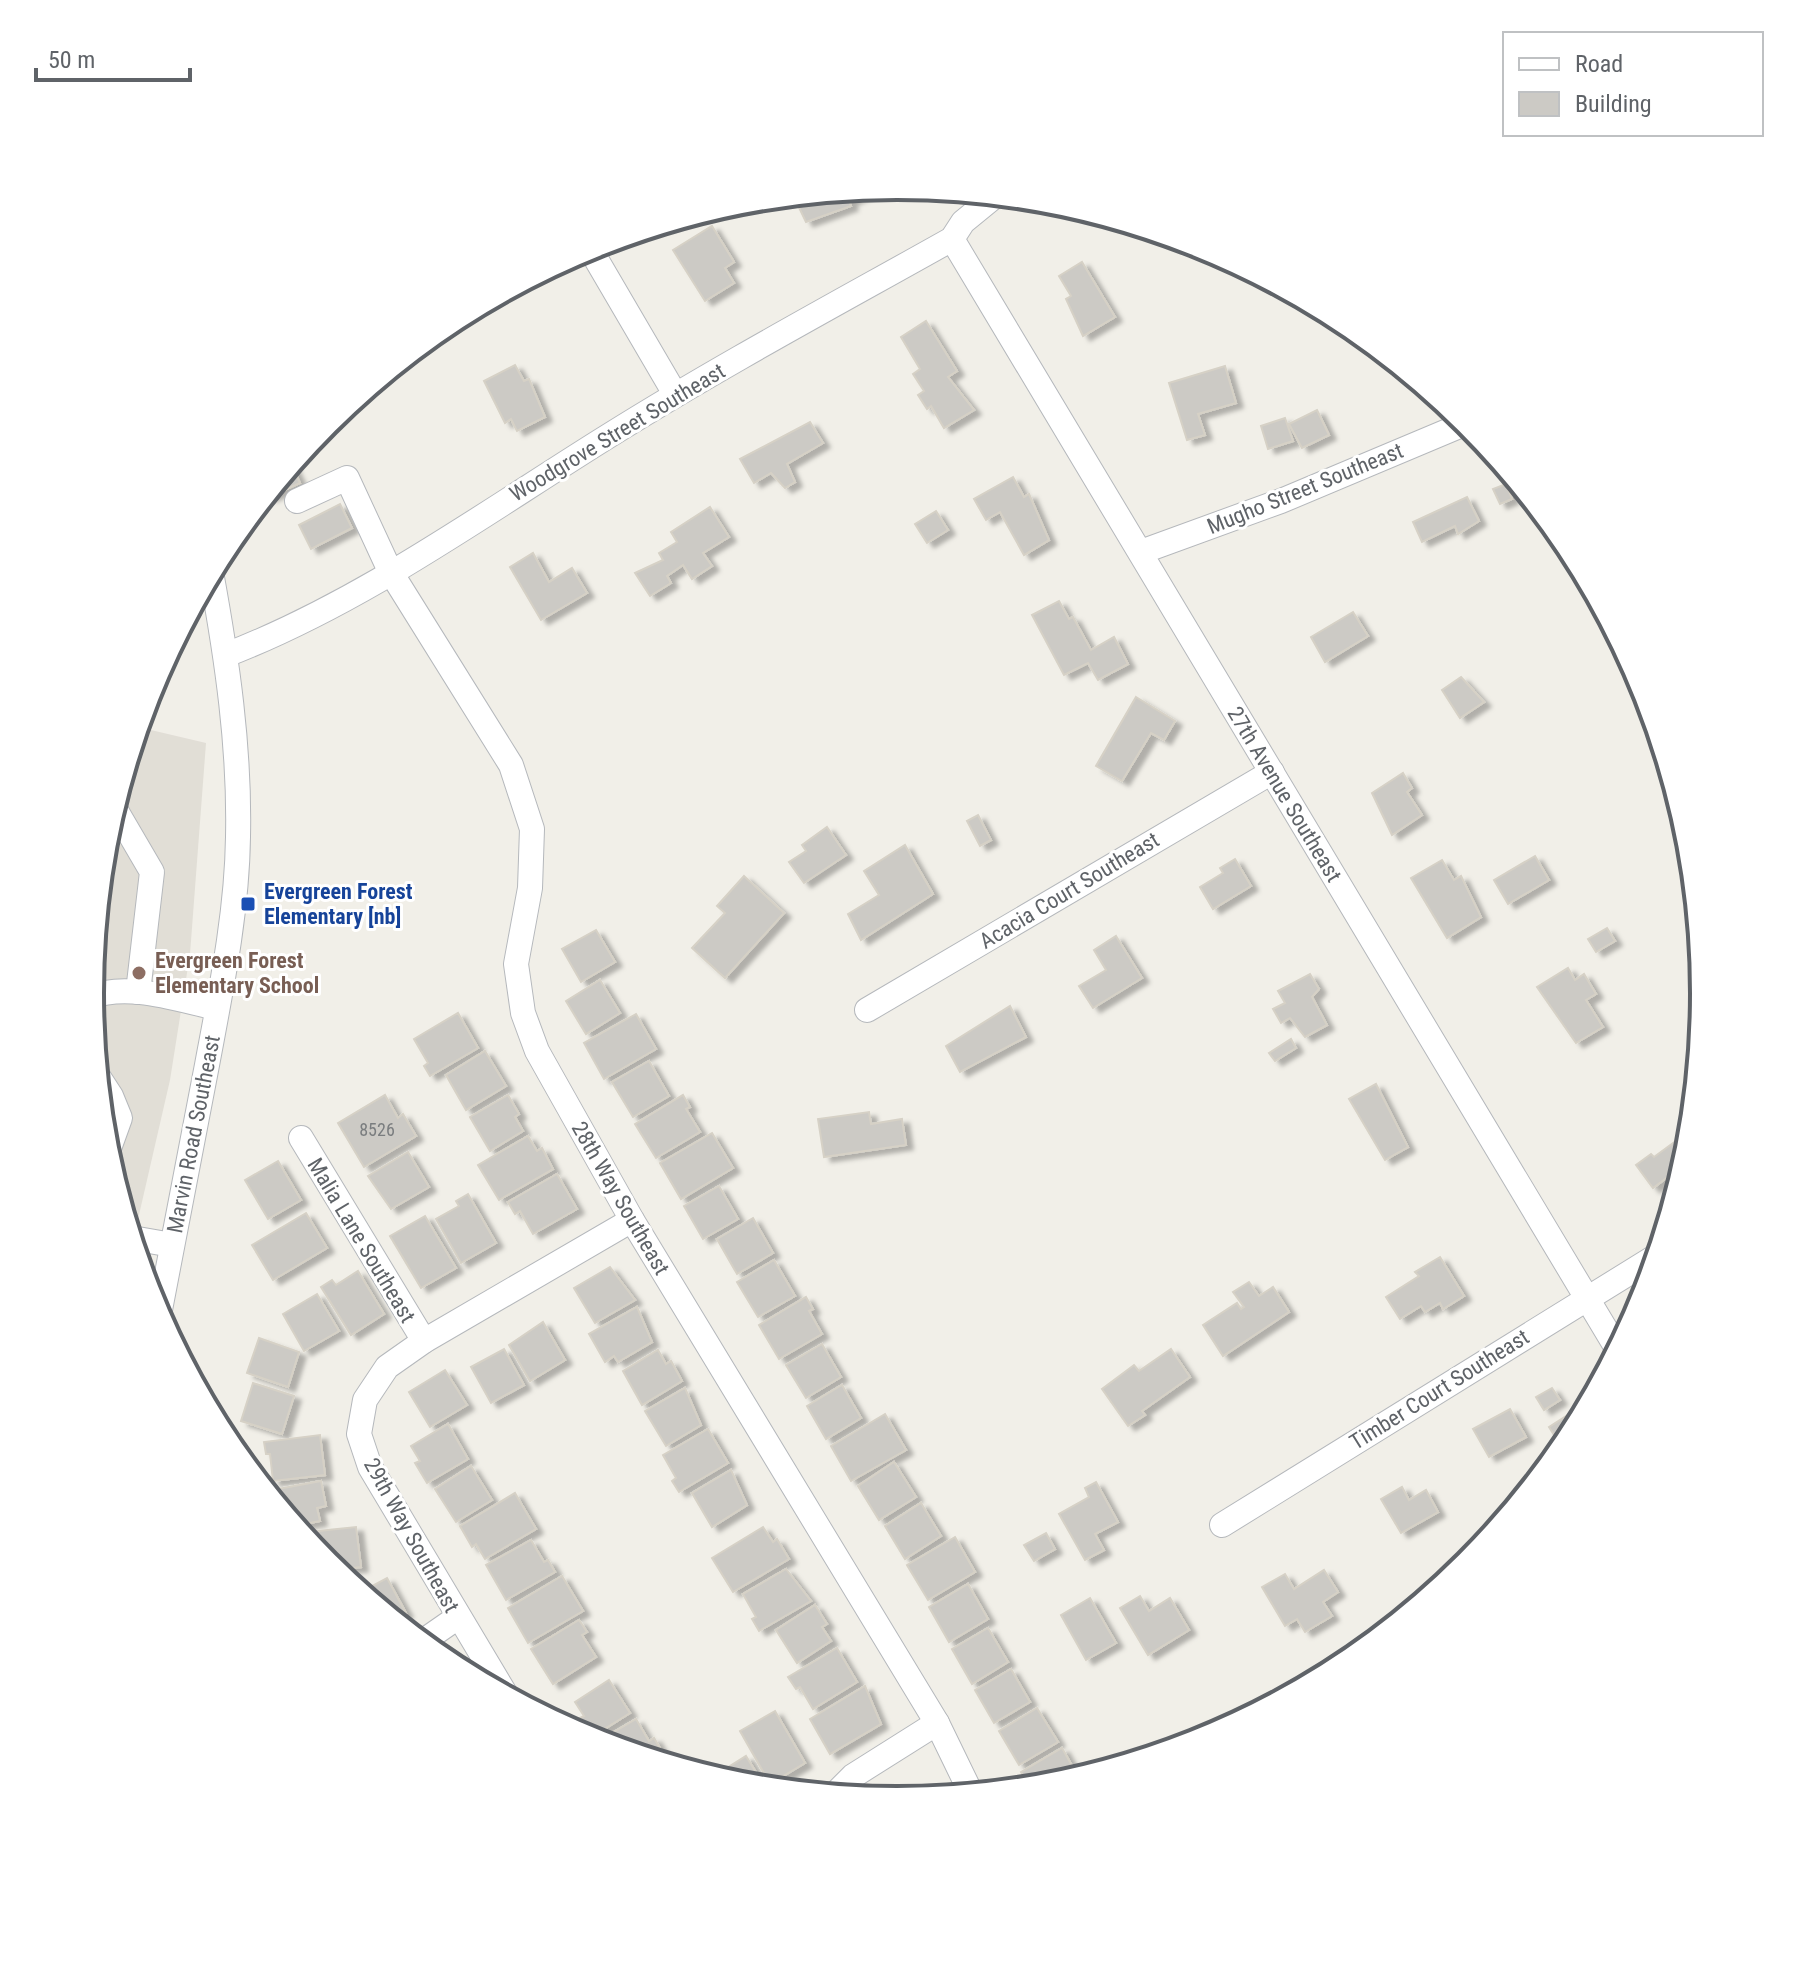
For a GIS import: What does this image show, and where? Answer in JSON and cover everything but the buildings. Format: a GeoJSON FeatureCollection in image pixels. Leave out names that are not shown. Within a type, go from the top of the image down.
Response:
{"type":"FeatureCollection","features":[{"type":"Feature","properties":{"kind":"street","name":"Woodgrove Street Southeast"},"geometry":{"type":"LineString","coordinates":[[226,655],[269,638],[390,571],[675,394],[952,239],[963,222],[984,204]]}},
{"type":"Feature","properties":{"kind":"street","name":"27th Avenue Southeast"},"geometry":{"type":"LineString","coordinates":[[952,239],[1611,1339]]}},
{"type":"Feature","properties":{"kind":"street"},"geometry":{"type":"LineString","coordinates":[[596,259],[675,394]]}},
{"type":"Feature","properties":{"kind":"street","name":"Mugho Street Southeast"},"geometry":{"type":"LineString","coordinates":[[1141,552],[1281,501],[1455,428]]}},
{"type":"Feature","properties":{"kind":"street","name":"28th Way Southeast"},"geometry":{"type":"LineString","coordinates":[[297,501],[347,478],[390,571],[511,765],[532,829],[530,888],[516,964],[523,1013],[537,1051],[632,1220],[937,1723],[966,1783]]}},
{"type":"Feature","properties":{"kind":"street","name":"Marvin Road Southeast"},"geometry":{"type":"LineString","coordinates":[[163,1294],[230,932],[238,838],[235,745],[226,655],[214,589]]}},
{"type":"Feature","properties":{"kind":"street","name":"Acacia Court Southeast"},"geometry":{"type":"LineString","coordinates":[[867,1010],[1272,772]]}},
{"type":"Feature","properties":{"kind":"street"},"geometry":{"type":"LineString","coordinates":[[123,822],[152,872],[138,992]]}},
{"type":"Feature","properties":{"kind":"street"},"geometry":{"type":"LineString","coordinates":[[104,993],[138,992],[217,1008]]}},
{"type":"Feature","properties":{"kind":"street"},"geometry":{"type":"LineString","coordinates":[[112,1106],[120,1118],[116,1129]]}},
{"type":"Feature","properties":{"kind":"street","name":"Malia Lane Southeast"},"geometry":{"type":"LineString","coordinates":[[301,1138],[424,1341]]}},
{"type":"Feature","properties":{"kind":"street","name":"29th Way Southeast"},"geometry":{"type":"LineString","coordinates":[[494,1676],[370,1467],[359,1434],[365,1400],[387,1367],[424,1341],[632,1220]]}},
{"type":"Feature","properties":{"kind":"street"},"geometry":{"type":"LineString","coordinates":[[144,1240],[172,1245]]}},
{"type":"Feature","properties":{"kind":"street","name":"Timber Court Southeast"},"geometry":{"type":"LineString","coordinates":[[1222,1525],[1643,1264]]}},
{"type":"Feature","properties":{"kind":"street"},"geometry":{"type":"LineString","coordinates":[[432,1635],[458,1617]]}},
{"type":"Feature","properties":{"kind":"street"},"geometry":{"type":"LineString","coordinates":[[844,1785],[853,1776],[937,1723]]}},
{"type":"Feature","properties":{"kind":"shaded area","name":"Evergreen Forest Elementary School"},"geometry":{"type":"Polygon","coordinates":[[[149,730],[206,743],[190,954],[170,1080],[138,1220],[119,1148],[111,1097],[104,993],[111,889],[119,838],[149,730]]]}},
{"type":"Feature","properties":{"kind":"place","name":"Evergreen Forest Elementary [nb]"},"geometry":{"type":"Point","coordinates":[248,904]}},
{"type":"Feature","properties":{"kind":"place","name":"Evergreen Forest Elementary School"},"geometry":{"type":"Point","coordinates":[139,973]}}]}
